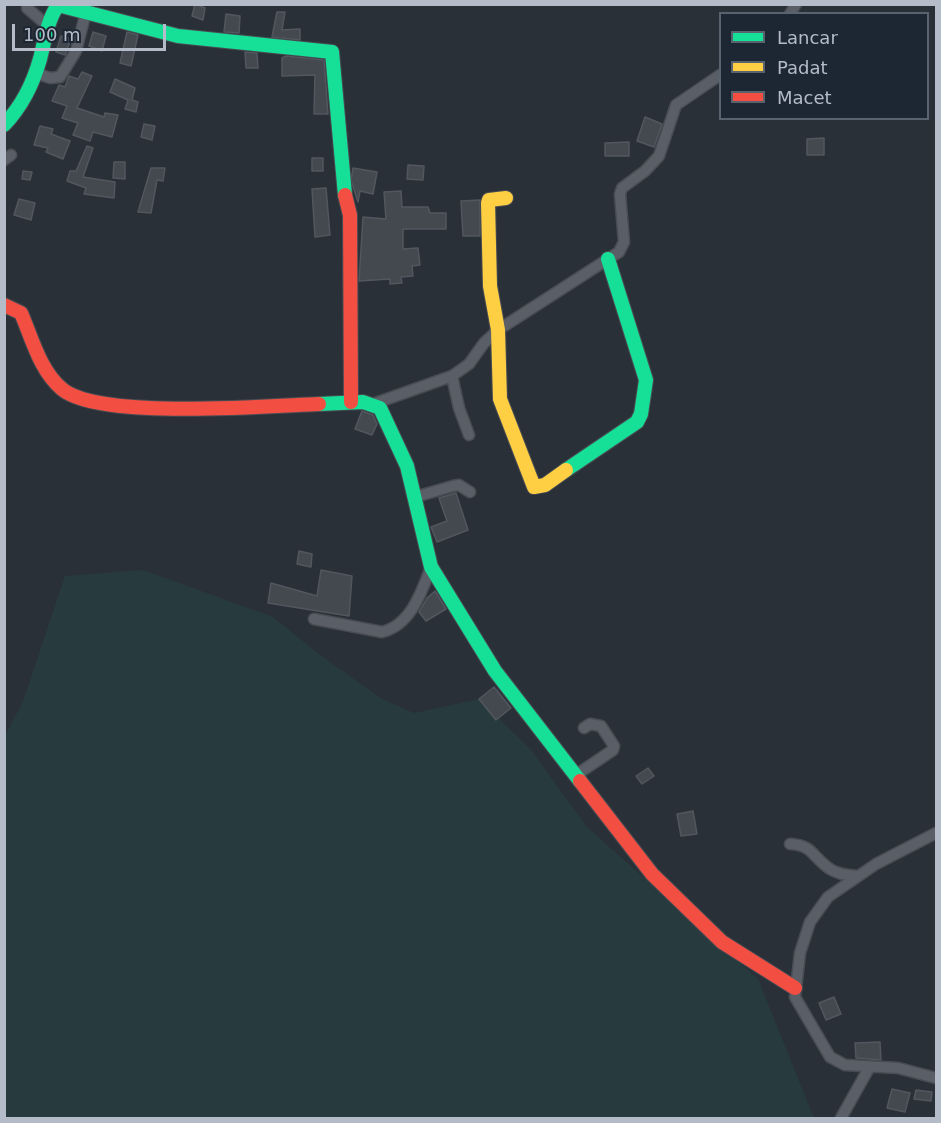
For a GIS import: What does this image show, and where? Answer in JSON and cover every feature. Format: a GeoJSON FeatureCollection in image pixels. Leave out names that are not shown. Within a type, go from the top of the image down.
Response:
{"type":"FeatureCollection","features":[{"type":"Feature","properties":{"kind":"street"},"geometry":{"type":"LineString","coordinates":[[4,124],[24,101],[36,73],[51,14],[58,6],[178,36],[284,49],[332,52],[342,145],[342,180],[350,215],[351,402]]}},
{"type":"Feature","properties":{"kind":"street"},"geometry":{"type":"LineString","coordinates":[[27,8],[48,26]]}},
{"type":"Feature","properties":{"kind":"street"},"geometry":{"type":"LineString","coordinates":[[36,73],[50,78],[60,77],[76,51],[86,12]]}},
{"type":"Feature","properties":{"kind":"street"},"geometry":{"type":"LineString","coordinates":[[373,404],[452,376],[469,364],[484,343],[498,330],[620,252],[624,242],[620,194],[622,188],[652,165],[659,156],[676,105],[719,76]]}},
{"type":"Feature","properties":{"kind":"street"},"geometry":{"type":"LineString","coordinates":[[506,198],[489,200],[488,203],[490,286],[498,330],[501,399],[511,433],[532,485],[545,485],[637,422],[641,414],[646,380],[608,259]]}},
{"type":"Feature","properties":{"kind":"street"},"geometry":{"type":"LineString","coordinates":[[4,305],[21,313],[47,373],[63,390],[89,401],[183,410],[351,402],[373,404],[380,408],[407,466],[431,567],[495,671],[652,874],[722,942],[795,988]]}},
{"type":"Feature","properties":{"kind":"street"},"geometry":{"type":"LineString","coordinates":[[452,376],[459,408],[469,435]]}},
{"type":"Feature","properties":{"kind":"street"},"geometry":{"type":"LineString","coordinates":[[415,497],[459,485],[470,492]]}},
{"type":"Feature","properties":{"kind":"street"},"geometry":{"type":"LineString","coordinates":[[314,619],[382,632],[391,629],[412,609],[431,567]]}},
{"type":"Feature","properties":{"kind":"street"},"geometry":{"type":"LineString","coordinates":[[576,775],[613,750],[614,746],[601,726],[590,724],[584,728]]}},
{"type":"Feature","properties":{"kind":"street"},"geometry":{"type":"LineString","coordinates":[[936,833],[858,876],[828,897],[810,922],[800,953],[795,988],[795,997],[830,1057],[845,1065],[898,1068],[936,1078]]}},
{"type":"Feature","properties":{"kind":"street"},"geometry":{"type":"LineString","coordinates":[[790,844],[805,845],[827,867],[840,874],[858,876]]}},
{"type":"Feature","properties":{"kind":"street"},"geometry":{"type":"LineString","coordinates":[[841,1119],[869,1068]]}},
{"type":"Feature","properties":{"kind":"green space"},"geometry":{"type":"Polygon","coordinates":[[[143,570],[273,617],[316,652],[382,699],[414,713],[479,699],[531,750],[587,827],[758,979],[814,1118],[5,1118],[4,738],[24,699],[65,576],[143,570]]]}},
{"type":"Feature","properties":{"kind":"building"},"geometry":{"type":"Polygon","coordinates":[[[195,4],[205,8],[203,20],[192,16],[195,4]]]}},
{"type":"Feature","properties":{"kind":"building"},"geometry":{"type":"Polygon","coordinates":[[[277,12],[285,12],[282,30],[300,29],[300,40],[272,37],[277,12]]]}},
{"type":"Feature","properties":{"kind":"building"},"geometry":{"type":"Polygon","coordinates":[[[226,14],[240,16],[239,33],[224,32],[226,14]]]}},
{"type":"Feature","properties":{"kind":"building"},"geometry":{"type":"Polygon","coordinates":[[[93,32],[106,36],[102,51],[89,46],[93,32]]]}},
{"type":"Feature","properties":{"kind":"building"},"geometry":{"type":"Polygon","coordinates":[[[127,32],[138,35],[131,66],[120,63],[127,32]]]}},
{"type":"Feature","properties":{"kind":"building"},"geometry":{"type":"Polygon","coordinates":[[[61,36],[71,39],[65,55],[56,52],[61,36]]]}},
{"type":"Feature","properties":{"kind":"building"},"geometry":{"type":"Polygon","coordinates":[[[245,52],[257,53],[258,68],[246,68],[245,52]]]}},
{"type":"Feature","properties":{"kind":"building"},"geometry":{"type":"Polygon","coordinates":[[[286,56],[324,60],[328,114],[314,114],[315,75],[282,76],[282,58],[286,56]]]}},
{"type":"Feature","properties":{"kind":"building"},"geometry":{"type":"Polygon","coordinates":[[[82,72],[92,76],[77,108],[104,117],[105,113],[118,115],[112,137],[93,132],[90,141],[73,135],[78,123],[62,118],[67,106],[52,101],[59,85],[65,87],[69,76],[78,79],[82,72]]]}},
{"type":"Feature","properties":{"kind":"building"},"geometry":{"type":"Polygon","coordinates":[[[115,79],[135,88],[132,100],[138,102],[136,112],[125,109],[128,100],[110,92],[115,79]]]}},
{"type":"Feature","properties":{"kind":"building"},"geometry":{"type":"Polygon","coordinates":[[[645,117],[662,124],[654,147],[637,141],[645,117]]]}},
{"type":"Feature","properties":{"kind":"building"},"geometry":{"type":"Polygon","coordinates":[[[144,124],[155,126],[152,140],[141,137],[144,124]]]}},
{"type":"Feature","properties":{"kind":"building"},"geometry":{"type":"Polygon","coordinates":[[[40,126],[53,129],[51,134],[70,141],[63,159],[46,152],[48,148],[34,145],[40,126]]]}},
{"type":"Feature","properties":{"kind":"building"},"geometry":{"type":"Polygon","coordinates":[[[824,138],[824,155],[807,155],[807,139],[824,138]]]}},
{"type":"Feature","properties":{"kind":"building"},"geometry":{"type":"Polygon","coordinates":[[[629,142],[629,156],[605,156],[605,143],[629,142]]]}},
{"type":"Feature","properties":{"kind":"building"},"geometry":{"type":"Polygon","coordinates":[[[87,146],[93,148],[83,177],[115,182],[114,198],[84,194],[86,188],[67,181],[70,171],[76,171],[87,146]]]}},
{"type":"Feature","properties":{"kind":"building"},"geometry":{"type":"Polygon","coordinates":[[[312,158],[323,158],[323,171],[312,171],[312,158]]]}},
{"type":"Feature","properties":{"kind":"building"},"geometry":{"type":"Polygon","coordinates":[[[114,162],[125,162],[125,179],[113,178],[114,162]]]}},
{"type":"Feature","properties":{"kind":"building"},"geometry":{"type":"Polygon","coordinates":[[[408,165],[424,166],[423,180],[407,179],[408,165]]]}},
{"type":"Feature","properties":{"kind":"building"},"geometry":{"type":"Polygon","coordinates":[[[151,168],[165,168],[163,181],[157,180],[151,213],[138,212],[151,168]]]}},
{"type":"Feature","properties":{"kind":"building"},"geometry":{"type":"Polygon","coordinates":[[[353,168],[377,172],[373,194],[360,191],[358,202],[351,180],[353,168]]]}},
{"type":"Feature","properties":{"kind":"building"},"geometry":{"type":"Polygon","coordinates":[[[23,171],[32,172],[30,180],[22,179],[23,171]]]}},
{"type":"Feature","properties":{"kind":"building"},"geometry":{"type":"Polygon","coordinates":[[[326,188],[330,235],[315,237],[312,189],[326,188]]]}},
{"type":"Feature","properties":{"kind":"building"},"geometry":{"type":"Polygon","coordinates":[[[401,191],[402,207],[428,207],[430,213],[446,213],[446,229],[403,229],[403,249],[418,248],[420,265],[412,266],[413,276],[401,277],[402,283],[390,284],[390,279],[359,281],[363,217],[386,219],[384,192],[401,191]]]}},
{"type":"Feature","properties":{"kind":"building"},"geometry":{"type":"Polygon","coordinates":[[[19,199],[35,203],[31,220],[14,215],[19,199]]]}},
{"type":"Feature","properties":{"kind":"building"},"geometry":{"type":"Polygon","coordinates":[[[480,200],[480,236],[463,236],[461,201],[480,200]]]}},
{"type":"Feature","properties":{"kind":"building"},"geometry":{"type":"Polygon","coordinates":[[[362,411],[373,415],[377,424],[372,435],[355,429],[362,411]]]}},
{"type":"Feature","properties":{"kind":"building"},"geometry":{"type":"Polygon","coordinates":[[[456,493],[468,530],[437,542],[431,527],[447,521],[439,498],[456,493]]]}},
{"type":"Feature","properties":{"kind":"building"},"geometry":{"type":"Polygon","coordinates":[[[299,551],[312,554],[311,567],[297,564],[299,551]]]}},
{"type":"Feature","properties":{"kind":"building"},"geometry":{"type":"Polygon","coordinates":[[[321,570],[352,576],[349,616],[268,603],[271,583],[317,596],[321,570]]]}},
{"type":"Feature","properties":{"kind":"building"},"geometry":{"type":"Polygon","coordinates":[[[435,591],[446,609],[426,621],[419,612],[427,598],[435,591]]]}},
{"type":"Feature","properties":{"kind":"building"},"geometry":{"type":"Polygon","coordinates":[[[494,687],[511,708],[496,720],[479,699],[494,687]]]}},
{"type":"Feature","properties":{"kind":"building"},"geometry":{"type":"Polygon","coordinates":[[[648,768],[654,776],[642,784],[636,776],[648,768]]]}},
{"type":"Feature","properties":{"kind":"building"},"geometry":{"type":"Polygon","coordinates":[[[693,811],[697,834],[681,836],[677,814],[693,811]]]}},
{"type":"Feature","properties":{"kind":"building"},"geometry":{"type":"Polygon","coordinates":[[[834,997],[841,1014],[826,1020],[819,1003],[834,997]]]}},
{"type":"Feature","properties":{"kind":"building"},"geometry":{"type":"Polygon","coordinates":[[[880,1042],[881,1060],[856,1058],[855,1043],[880,1042]]]}},
{"type":"Feature","properties":{"kind":"building"},"geometry":{"type":"Polygon","coordinates":[[[892,1089],[910,1093],[905,1112],[887,1108],[892,1089]]]}},
{"type":"Feature","properties":{"kind":"building"},"geometry":{"type":"Polygon","coordinates":[[[916,1090],[932,1092],[931,1101],[914,1099],[916,1090]]]}},
{"type":"Feature","properties":{"kind":"traffic: fast"},"geometry":{"type":"LineString","coordinates":[[4,125],[30,86],[49,24],[58,5],[178,36],[332,52],[345,195]]}},
{"type":"Feature","properties":{"kind":"traffic: fast"},"geometry":{"type":"LineString","coordinates":[[566,470],[637,422],[641,414],[646,380],[608,259]]}},
{"type":"Feature","properties":{"kind":"traffic: fast"},"geometry":{"type":"LineString","coordinates":[[319,404],[363,402],[380,408],[407,466],[431,567],[495,671],[580,781]]}},
{"type":"Feature","properties":{"kind":"traffic: slow"},"geometry":{"type":"LineString","coordinates":[[506,198],[489,200],[488,203],[490,286],[498,330],[500,399],[534,487],[545,485],[566,470]]}},
{"type":"Feature","properties":{"kind":"traffic: jam"},"geometry":{"type":"LineString","coordinates":[[345,195],[350,215],[351,402]]}},
{"type":"Feature","properties":{"kind":"traffic: jam"},"geometry":{"type":"LineString","coordinates":[[4,305],[21,313],[37,354],[54,382],[62,389],[82,399],[110,405],[185,409],[319,404]]}},
{"type":"Feature","properties":{"kind":"traffic: jam"},"geometry":{"type":"LineString","coordinates":[[580,781],[652,874],[722,942],[795,988]]}}]}
